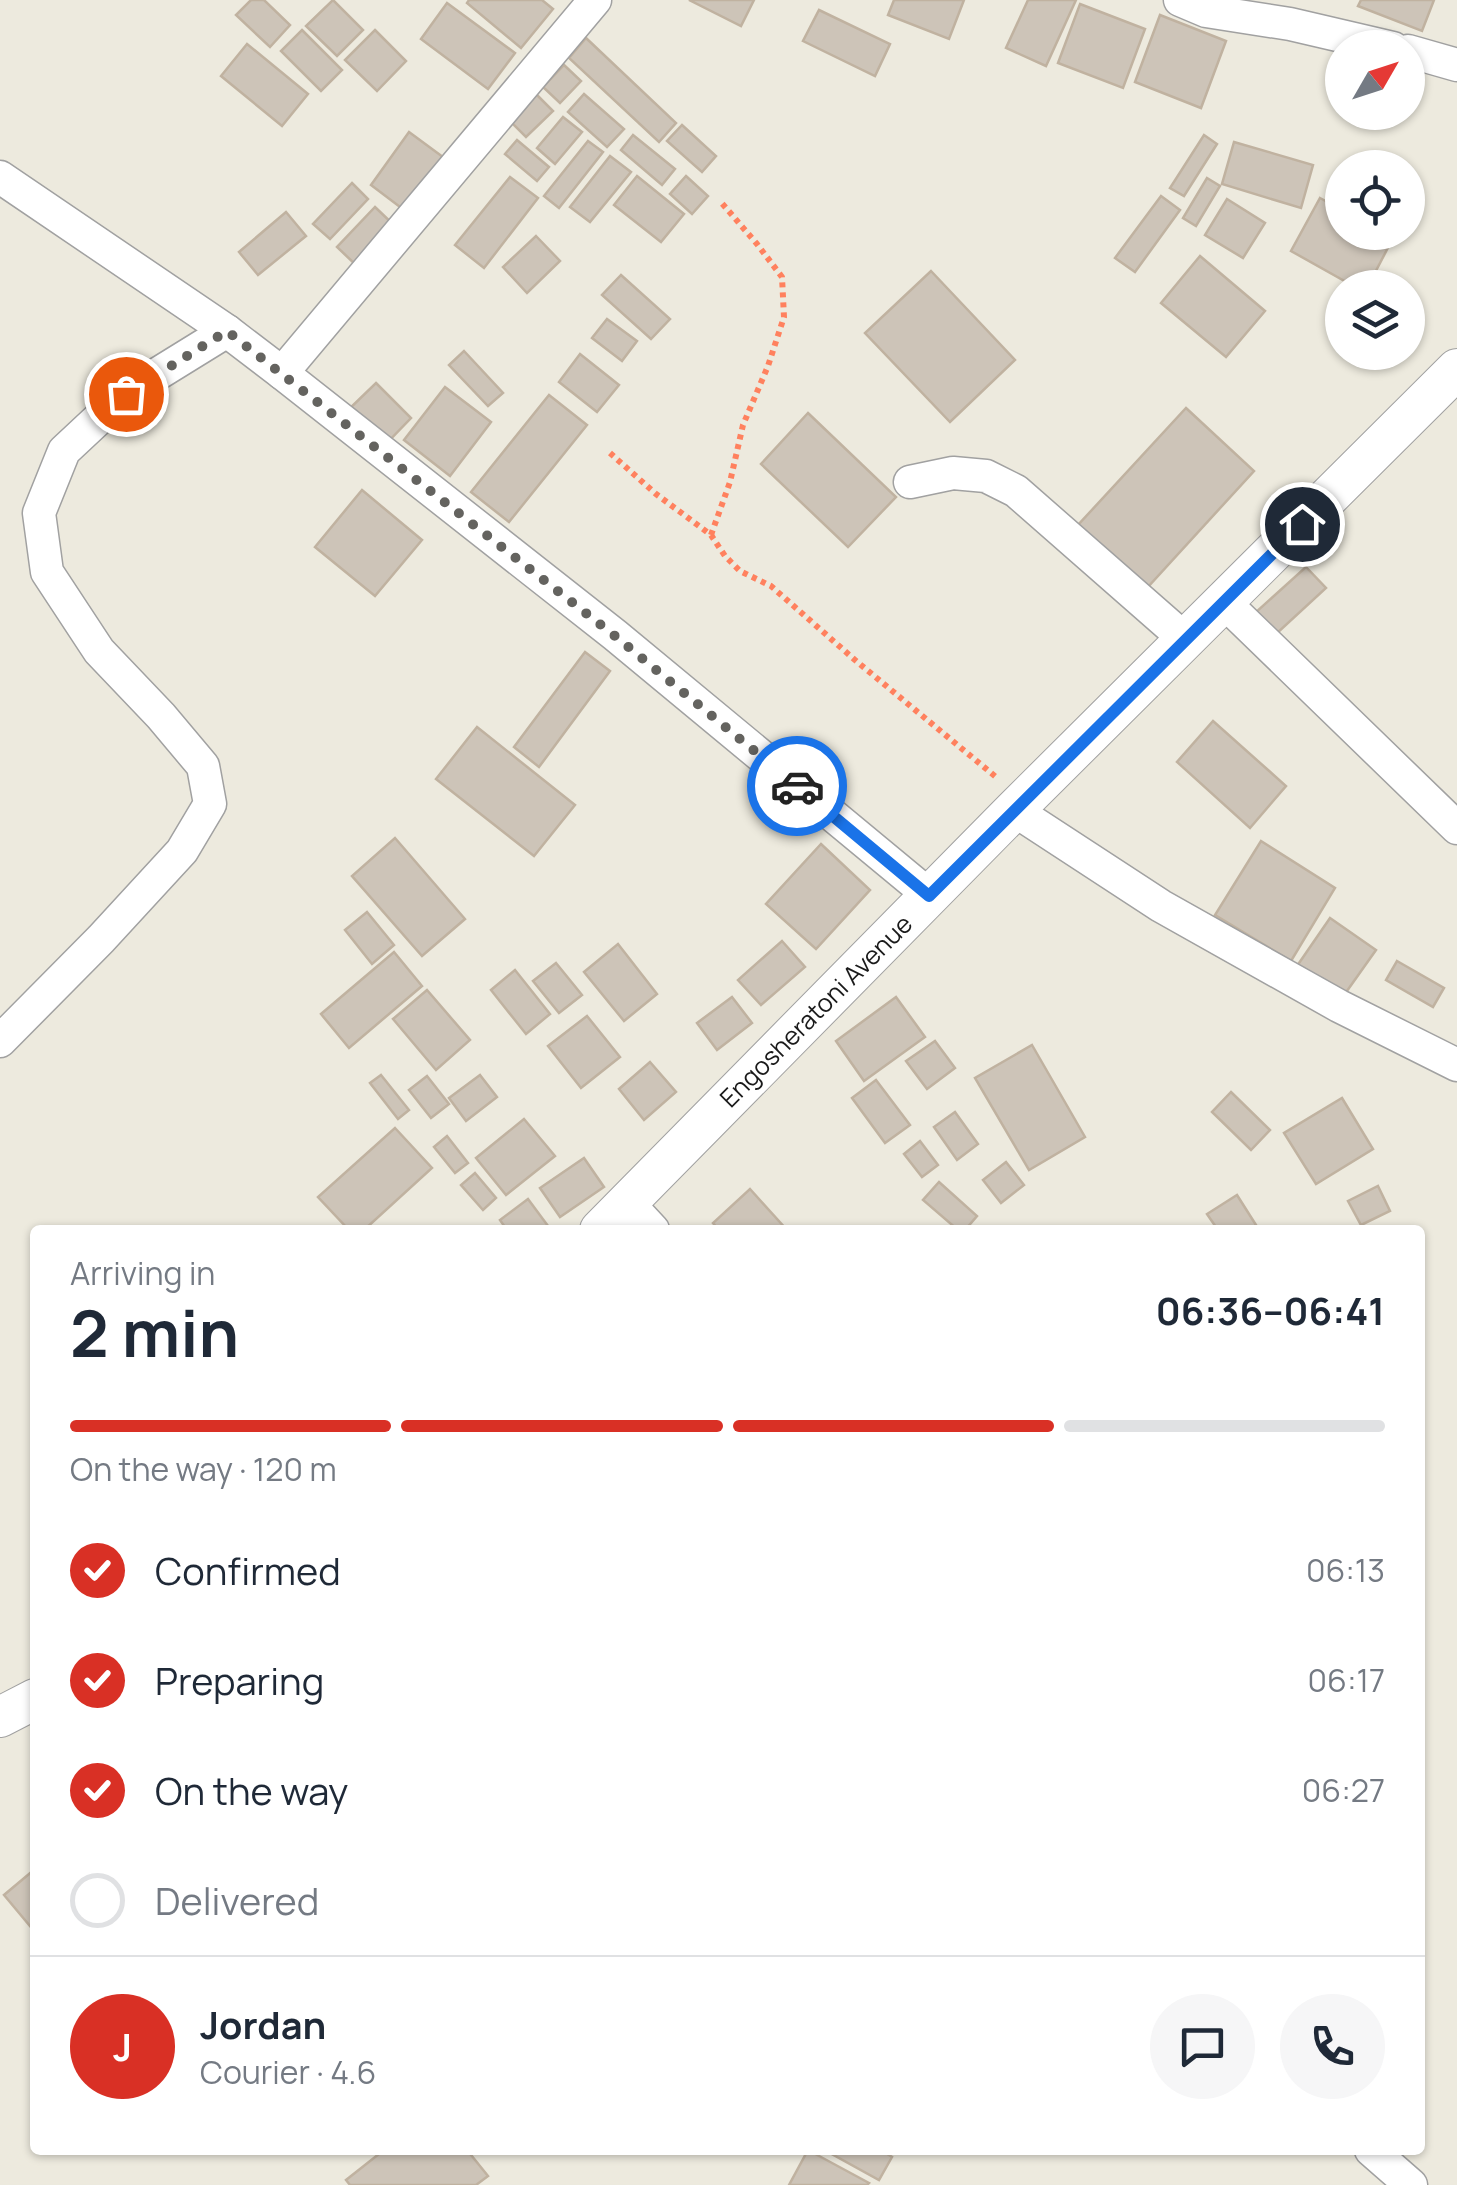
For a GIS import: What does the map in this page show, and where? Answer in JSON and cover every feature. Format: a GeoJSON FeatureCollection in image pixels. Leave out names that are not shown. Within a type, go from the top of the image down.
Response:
{"type":"FeatureCollection","features":[{"type":"Feature","properties":{"kind":"street"},"geometry":{"type":"LineString","coordinates":[[282,373],[595,0]]}},
{"type":"Feature","properties":{"kind":"street"},"geometry":{"type":"LineString","coordinates":[[1180,0],[1206,11],[1325,32]]}},
{"type":"Feature","properties":{"kind":"street"},"geometry":{"type":"LineString","coordinates":[[1425,57],[1457,65]]}},
{"type":"Feature","properties":{"kind":"street"},"geometry":{"type":"LineString","coordinates":[[0,178],[227,331],[282,373],[615,636],[929,896]]}},
{"type":"Feature","properties":{"kind":"street"},"geometry":{"type":"LineString","coordinates":[[0,1042],[182,851],[210,804],[203,766],[100,651],[46,572],[39,513],[64,451],[126,394],[227,331]]}},
{"type":"Feature","properties":{"kind":"street","name":"Engosheratoni Avenue"},"geometry":{"type":"LineString","coordinates":[[627,1221],[929,896],[1457,369]]}},
{"type":"Feature","properties":{"kind":"street"},"geometry":{"type":"LineString","coordinates":[[910,482],[954,473],[986,476],[1016,491],[1186,640]]}},
{"type":"Feature","properties":{"kind":"street"},"geometry":{"type":"LineString","coordinates":[[1224,602],[1457,828]]}},
{"type":"Feature","properties":{"kind":"street"},"geometry":{"type":"LineString","coordinates":[[1018,805],[1161,906],[1339,1006],[1457,1065]]}},
{"type":"Feature","properties":{"kind":"street"},"geometry":{"type":"LineString","coordinates":[[0,1717],[30,1702]]}},
{"type":"Feature","properties":{"kind":"street"},"geometry":{"type":"LineString","coordinates":[[1376,2155],[1411,2185]]}},
{"type":"Feature","properties":{"kind":"path"},"geometry":{"type":"LineString","coordinates":[[710,535],[730,482],[744,425],[784,318],[782,277],[720,201]]}},
{"type":"Feature","properties":{"kind":"path"},"geometry":{"type":"LineString","coordinates":[[610,453],[710,535],[740,571],[772,586],[1018,805]]}},
{"type":"Feature","properties":{"kind":"building"},"geometry":{"type":"Polygon","coordinates":[[[251,0],[264,0],[290,25],[270,47],[236,15],[251,0]]]}},
{"type":"Feature","properties":{"kind":"building"},"geometry":{"type":"Polygon","coordinates":[[[333,0],[363,30],[337,56],[306,26],[333,0]]]}},
{"type":"Feature","properties":{"kind":"building"},"geometry":{"type":"Polygon","coordinates":[[[542,0],[553,9],[521,48],[467,3],[542,0]]]}},
{"type":"Feature","properties":{"kind":"building"},"geometry":{"type":"Polygon","coordinates":[[[689,0],[754,0],[741,26],[689,0]]]}},
{"type":"Feature","properties":{"kind":"building"},"geometry":{"type":"Polygon","coordinates":[[[894,0],[964,0],[949,39],[888,15],[894,0]]]}},
{"type":"Feature","properties":{"kind":"building"},"geometry":{"type":"Polygon","coordinates":[[[1028,0],[1076,0],[1046,66],[1006,48],[1028,0]]]}},
{"type":"Feature","properties":{"kind":"building"},"geometry":{"type":"Polygon","coordinates":[[[1361,0],[1434,0],[1422,30],[1358,6],[1361,0]]]}},
{"type":"Feature","properties":{"kind":"building"},"geometry":{"type":"Polygon","coordinates":[[[447,3],[515,53],[488,89],[421,39],[447,3]]]}},
{"type":"Feature","properties":{"kind":"building"},"geometry":{"type":"Polygon","coordinates":[[[1080,4],[1145,29],[1123,88],[1058,63],[1080,4]]]}},
{"type":"Feature","properties":{"kind":"building"},"geometry":{"type":"Polygon","coordinates":[[[819,10],[890,44],[875,76],[803,41],[819,10]]]}},
{"type":"Feature","properties":{"kind":"building"},"geometry":{"type":"Polygon","coordinates":[[[1160,15],[1226,41],[1201,108],[1135,82],[1160,15]]]}},
{"type":"Feature","properties":{"kind":"building"},"geometry":{"type":"Polygon","coordinates":[[[302,30],[342,70],[321,91],[281,51],[302,30]]]}},
{"type":"Feature","properties":{"kind":"building"},"geometry":{"type":"Polygon","coordinates":[[[375,30],[406,61],[377,91],[345,60],[375,30]]]}},
{"type":"Feature","properties":{"kind":"building"},"geometry":{"type":"Polygon","coordinates":[[[586,38],[676,123],[659,142],[569,58],[586,38]]]}},
{"type":"Feature","properties":{"kind":"building"},"geometry":{"type":"Polygon","coordinates":[[[247,44],[308,94],[282,126],[221,76],[247,44]]]}},
{"type":"Feature","properties":{"kind":"building"},"geometry":{"type":"Polygon","coordinates":[[[564,65],[581,81],[560,103],[543,87],[564,65]]]}},
{"type":"Feature","properties":{"kind":"building"},"geometry":{"type":"Polygon","coordinates":[[[534,92],[553,111],[526,137],[507,118],[534,92]]]}},
{"type":"Feature","properties":{"kind":"building"},"geometry":{"type":"Polygon","coordinates":[[[584,94],[624,129],[607,147],[568,112],[584,94]]]}},
{"type":"Feature","properties":{"kind":"building"},"geometry":{"type":"Polygon","coordinates":[[[563,117],[582,132],[555,164],[537,148],[563,117]]]}},
{"type":"Feature","properties":{"kind":"building"},"geometry":{"type":"Polygon","coordinates":[[[682,125],[716,156],[702,172],[667,141],[682,125]]]}},
{"type":"Feature","properties":{"kind":"building"},"geometry":{"type":"Polygon","coordinates":[[[409,132],[447,160],[408,213],[371,185],[409,132]]]}},
{"type":"Feature","properties":{"kind":"building"},"geometry":{"type":"Polygon","coordinates":[[[633,135],[675,169],[662,185],[621,150],[633,135]]]}},
{"type":"Feature","properties":{"kind":"building"},"geometry":{"type":"Polygon","coordinates":[[[1204,135],[1217,144],[1184,196],[1170,188],[1204,135]]]}},
{"type":"Feature","properties":{"kind":"building"},"geometry":{"type":"Polygon","coordinates":[[[517,140],[549,167],[537,181],[505,154],[517,140]]]}},
{"type":"Feature","properties":{"kind":"building"},"geometry":{"type":"Polygon","coordinates":[[[588,141],[603,152],[559,208],[544,196],[588,141]]]}},
{"type":"Feature","properties":{"kind":"building"},"geometry":{"type":"Polygon","coordinates":[[[1234,142],[1313,165],[1301,208],[1222,184],[1234,142]]]}},
{"type":"Feature","properties":{"kind":"building"},"geometry":{"type":"Polygon","coordinates":[[[610,156],[631,172],[590,222],[570,207],[610,156]]]}},
{"type":"Feature","properties":{"kind":"building"},"geometry":{"type":"Polygon","coordinates":[[[637,176],[684,214],[661,242],[614,205],[637,176]]]}},
{"type":"Feature","properties":{"kind":"building"},"geometry":{"type":"Polygon","coordinates":[[[686,176],[708,196],[692,214],[670,194],[686,176]]]}},
{"type":"Feature","properties":{"kind":"building"},"geometry":{"type":"Polygon","coordinates":[[[510,177],[538,198],[484,268],[455,245],[510,177]]]}},
{"type":"Feature","properties":{"kind":"building"},"geometry":{"type":"Polygon","coordinates":[[[1207,178],[1220,186],[1196,226],[1183,218],[1207,178]]]}},
{"type":"Feature","properties":{"kind":"building"},"geometry":{"type":"Polygon","coordinates":[[[352,183],[368,199],[330,239],[313,224],[352,183]]]}},
{"type":"Feature","properties":{"kind":"building"},"geometry":{"type":"Polygon","coordinates":[[[1161,196],[1180,210],[1135,272],[1115,258],[1161,196]]]}},
{"type":"Feature","properties":{"kind":"building"},"geometry":{"type":"Polygon","coordinates":[[[1320,198],[1325,201],[1325,250],[1387,250],[1376,270],[1325,270],[1291,251],[1320,198]]]}},
{"type":"Feature","properties":{"kind":"building"},"geometry":{"type":"Polygon","coordinates":[[[1227,199],[1265,223],[1243,258],[1205,235],[1227,199]]]}},
{"type":"Feature","properties":{"kind":"building"},"geometry":{"type":"Polygon","coordinates":[[[375,207],[396,227],[358,267],[337,247],[375,207]]]}},
{"type":"Feature","properties":{"kind":"building"},"geometry":{"type":"Polygon","coordinates":[[[286,212],[306,236],[258,275],[239,252],[286,212]]]}},
{"type":"Feature","properties":{"kind":"building"},"geometry":{"type":"Polygon","coordinates":[[[536,236],[560,261],[527,293],[503,267],[536,236]]]}},
{"type":"Feature","properties":{"kind":"building"},"geometry":{"type":"Polygon","coordinates":[[[1200,256],[1265,311],[1226,357],[1161,303],[1200,256]]]}},
{"type":"Feature","properties":{"kind":"building"},"geometry":{"type":"Polygon","coordinates":[[[931,271],[1015,360],[950,422],[865,333],[931,271]]]}},
{"type":"Feature","properties":{"kind":"building"},"geometry":{"type":"Polygon","coordinates":[[[621,275],[670,319],[651,339],[602,295],[621,275]]]}},
{"type":"Feature","properties":{"kind":"building"},"geometry":{"type":"Polygon","coordinates":[[[607,319],[637,341],[622,361],[592,338],[607,319]]]}},
{"type":"Feature","properties":{"kind":"building"},"geometry":{"type":"Polygon","coordinates":[[[464,351],[503,393],[488,406],[449,365],[464,351]]]}},
{"type":"Feature","properties":{"kind":"building"},"geometry":{"type":"Polygon","coordinates":[[[580,354],[619,385],[597,412],[559,382],[580,354]]]}},
{"type":"Feature","properties":{"kind":"building"},"geometry":{"type":"Polygon","coordinates":[[[376,383],[411,418],[383,447],[347,411],[376,383]]]}},
{"type":"Feature","properties":{"kind":"building"},"geometry":{"type":"Polygon","coordinates":[[[445,387],[491,422],[450,476],[404,440],[445,387]]]}},
{"type":"Feature","properties":{"kind":"building"},"geometry":{"type":"Polygon","coordinates":[[[549,395],[587,425],[509,522],[471,492],[549,395]]]}},
{"type":"Feature","properties":{"kind":"building"},"geometry":{"type":"Polygon","coordinates":[[[1186,408],[1254,471],[1147,588],[1078,525],[1186,408]]]}},
{"type":"Feature","properties":{"kind":"building"},"geometry":{"type":"Polygon","coordinates":[[[808,413],[896,497],[848,547],[761,464],[808,413]]]}},
{"type":"Feature","properties":{"kind":"building"},"geometry":{"type":"Polygon","coordinates":[[[362,490],[422,540],[375,596],[315,547],[362,490]]]}},
{"type":"Feature","properties":{"kind":"building"},"geometry":{"type":"Polygon","coordinates":[[[1306,567],[1326,588],[1275,635],[1255,613],[1306,567]]]}},
{"type":"Feature","properties":{"kind":"building"},"geometry":{"type":"Polygon","coordinates":[[[585,652],[610,671],[539,767],[514,747],[585,652]]]}},
{"type":"Feature","properties":{"kind":"building"},"geometry":{"type":"Polygon","coordinates":[[[1213,721],[1286,786],[1250,828],[1177,762],[1213,721]]]}},
{"type":"Feature","properties":{"kind":"building"},"geometry":{"type":"Polygon","coordinates":[[[477,727],[575,805],[534,856],[436,779],[477,727]]]}},
{"type":"Feature","properties":{"kind":"building"},"geometry":{"type":"Polygon","coordinates":[[[395,838],[465,919],[422,956],[352,876],[395,838]]]}},
{"type":"Feature","properties":{"kind":"building"},"geometry":{"type":"Polygon","coordinates":[[[1261,841],[1335,888],[1291,961],[1215,915],[1261,841]]]}},
{"type":"Feature","properties":{"kind":"building"},"geometry":{"type":"Polygon","coordinates":[[[821,844],[870,890],[816,949],[766,904],[821,844]]]}},
{"type":"Feature","properties":{"kind":"building"},"geometry":{"type":"Polygon","coordinates":[[[367,912],[394,945],[372,964],[345,930],[367,912]]]}},
{"type":"Feature","properties":{"kind":"building"},"geometry":{"type":"Polygon","coordinates":[[[1330,918],[1376,950],[1342,998],[1297,966],[1330,918]]]}},
{"type":"Feature","properties":{"kind":"building"},"geometry":{"type":"Polygon","coordinates":[[[782,941],[805,967],[761,1005],[738,980],[782,941]]]}},
{"type":"Feature","properties":{"kind":"building"},"geometry":{"type":"Polygon","coordinates":[[[618,944],[657,994],[624,1021],[584,972],[618,944]]]}},
{"type":"Feature","properties":{"kind":"building"},"geometry":{"type":"Polygon","coordinates":[[[394,952],[422,986],[349,1048],[321,1014],[394,952]]]}},
{"type":"Feature","properties":{"kind":"building"},"geometry":{"type":"Polygon","coordinates":[[[1397,961],[1444,988],[1433,1007],[1386,980],[1397,961]]]}},
{"type":"Feature","properties":{"kind":"building"},"geometry":{"type":"Polygon","coordinates":[[[556,963],[582,995],[559,1013],[533,981],[556,963]]]}},
{"type":"Feature","properties":{"kind":"building"},"geometry":{"type":"Polygon","coordinates":[[[515,970],[550,1014],[526,1034],[491,990],[515,970]]]}},
{"type":"Feature","properties":{"kind":"building"},"geometry":{"type":"Polygon","coordinates":[[[427,990],[470,1040],[436,1070],[393,1019],[427,990]]]}},
{"type":"Feature","properties":{"kind":"building"},"geometry":{"type":"Polygon","coordinates":[[[732,997],[752,1023],[717,1050],[697,1023],[732,997]]]}},
{"type":"Feature","properties":{"kind":"building"},"geometry":{"type":"Polygon","coordinates":[[[896,997],[925,1037],[864,1081],[836,1041],[896,997]]]}},
{"type":"Feature","properties":{"kind":"building"},"geometry":{"type":"Polygon","coordinates":[[[587,1016],[620,1057],[581,1088],[548,1046],[587,1016]]]}},
{"type":"Feature","properties":{"kind":"building"},"geometry":{"type":"Polygon","coordinates":[[[935,1041],[955,1068],[927,1089],[906,1061],[935,1041]]]}},
{"type":"Feature","properties":{"kind":"building"},"geometry":{"type":"Polygon","coordinates":[[[1032,1045],[1085,1137],[1029,1170],[975,1078],[1032,1045]]]}},
{"type":"Feature","properties":{"kind":"building"},"geometry":{"type":"Polygon","coordinates":[[[650,1062],[676,1092],[644,1120],[619,1089],[650,1062]]]}},
{"type":"Feature","properties":{"kind":"building"},"geometry":{"type":"Polygon","coordinates":[[[381,1075],[409,1110],[398,1119],[370,1083],[381,1075]]]}},
{"type":"Feature","properties":{"kind":"building"},"geometry":{"type":"Polygon","coordinates":[[[480,1075],[497,1097],[466,1121],[449,1098],[480,1075]]]}},
{"type":"Feature","properties":{"kind":"building"},"geometry":{"type":"Polygon","coordinates":[[[427,1076],[449,1104],[431,1118],[409,1090],[427,1076]]]}},
{"type":"Feature","properties":{"kind":"building"},"geometry":{"type":"Polygon","coordinates":[[[876,1080],[910,1125],[885,1143],[852,1098],[876,1080]]]}},
{"type":"Feature","properties":{"kind":"building"},"geometry":{"type":"Polygon","coordinates":[[[1231,1092],[1270,1130],[1251,1150],[1212,1112],[1231,1092]]]}},
{"type":"Feature","properties":{"kind":"building"},"geometry":{"type":"Polygon","coordinates":[[[1342,1098],[1373,1149],[1316,1184],[1284,1133],[1342,1098]]]}},
{"type":"Feature","properties":{"kind":"building"},"geometry":{"type":"Polygon","coordinates":[[[955,1112],[978,1144],[957,1160],[934,1127],[955,1112]]]}},
{"type":"Feature","properties":{"kind":"building"},"geometry":{"type":"Polygon","coordinates":[[[524,1119],[555,1156],[506,1195],[476,1158],[524,1119]]]}},
{"type":"Feature","properties":{"kind":"building"},"geometry":{"type":"Polygon","coordinates":[[[395,1128],[432,1168],[369,1225],[344,1225],[318,1197],[395,1128]]]}},
{"type":"Feature","properties":{"kind":"building"},"geometry":{"type":"Polygon","coordinates":[[[447,1136],[468,1163],[455,1173],[434,1147],[447,1136]]]}},
{"type":"Feature","properties":{"kind":"building"},"geometry":{"type":"Polygon","coordinates":[[[920,1141],[938,1165],[922,1177],[904,1154],[920,1141]]]}},
{"type":"Feature","properties":{"kind":"building"},"geometry":{"type":"Polygon","coordinates":[[[584,1158],[604,1187],[560,1217],[540,1188],[584,1158]]]}},
{"type":"Feature","properties":{"kind":"building"},"geometry":{"type":"Polygon","coordinates":[[[1006,1162],[1024,1185],[1001,1203],[983,1180],[1006,1162]]]}},
{"type":"Feature","properties":{"kind":"building"},"geometry":{"type":"Polygon","coordinates":[[[475,1173],[496,1198],[483,1210],[461,1185],[475,1173]]]}},
{"type":"Feature","properties":{"kind":"building"},"geometry":{"type":"Polygon","coordinates":[[[939,1182],[977,1216],[969,1225],[952,1225],[923,1200],[939,1182]]]}},
{"type":"Feature","properties":{"kind":"building"},"geometry":{"type":"Polygon","coordinates":[[[1378,1186],[1390,1211],[1361,1225],[1348,1201],[1378,1186]]]}},
{"type":"Feature","properties":{"kind":"building"},"geometry":{"type":"Polygon","coordinates":[[[750,1189],[782,1225],[715,1225],[750,1189]]]}},
{"type":"Feature","properties":{"kind":"building"},"geometry":{"type":"Polygon","coordinates":[[[1237,1195],[1256,1225],[1215,1225],[1207,1214],[1237,1195]]]}},
{"type":"Feature","properties":{"kind":"building"},"geometry":{"type":"Polygon","coordinates":[[[528,1199],[547,1225],[504,1225],[500,1220],[528,1199]]]}},
{"type":"Feature","properties":{"kind":"building"},"geometry":{"type":"Polygon","coordinates":[[[30,1873],[30,1926],[4,1895],[30,1873]]]}},
{"type":"Feature","properties":{"kind":"building"},"geometry":{"type":"Polygon","coordinates":[[[378,2155],[471,2155],[488,2176],[476,2185],[350,2185],[346,2180],[378,2155]]]}},
{"type":"Feature","properties":{"kind":"building"},"geometry":{"type":"Polygon","coordinates":[[[805,2155],[817,2155],[869,2183],[867,2185],[789,2185],[805,2155]]]}},
{"type":"Feature","properties":{"kind":"building"},"geometry":{"type":"Polygon","coordinates":[[[834,2155],[889,2155],[892,2157],[879,2180],[834,2155]]]}},
{"type":"Feature","properties":{"kind":"way so far"},"geometry":{"type":"LineString","coordinates":[[126,394],[227,331],[615,636],[797,786]]}},
{"type":"Feature","properties":{"kind":"route"},"geometry":{"type":"LineString","coordinates":[[797,786],[929,896],[1302,524]]}}]}
